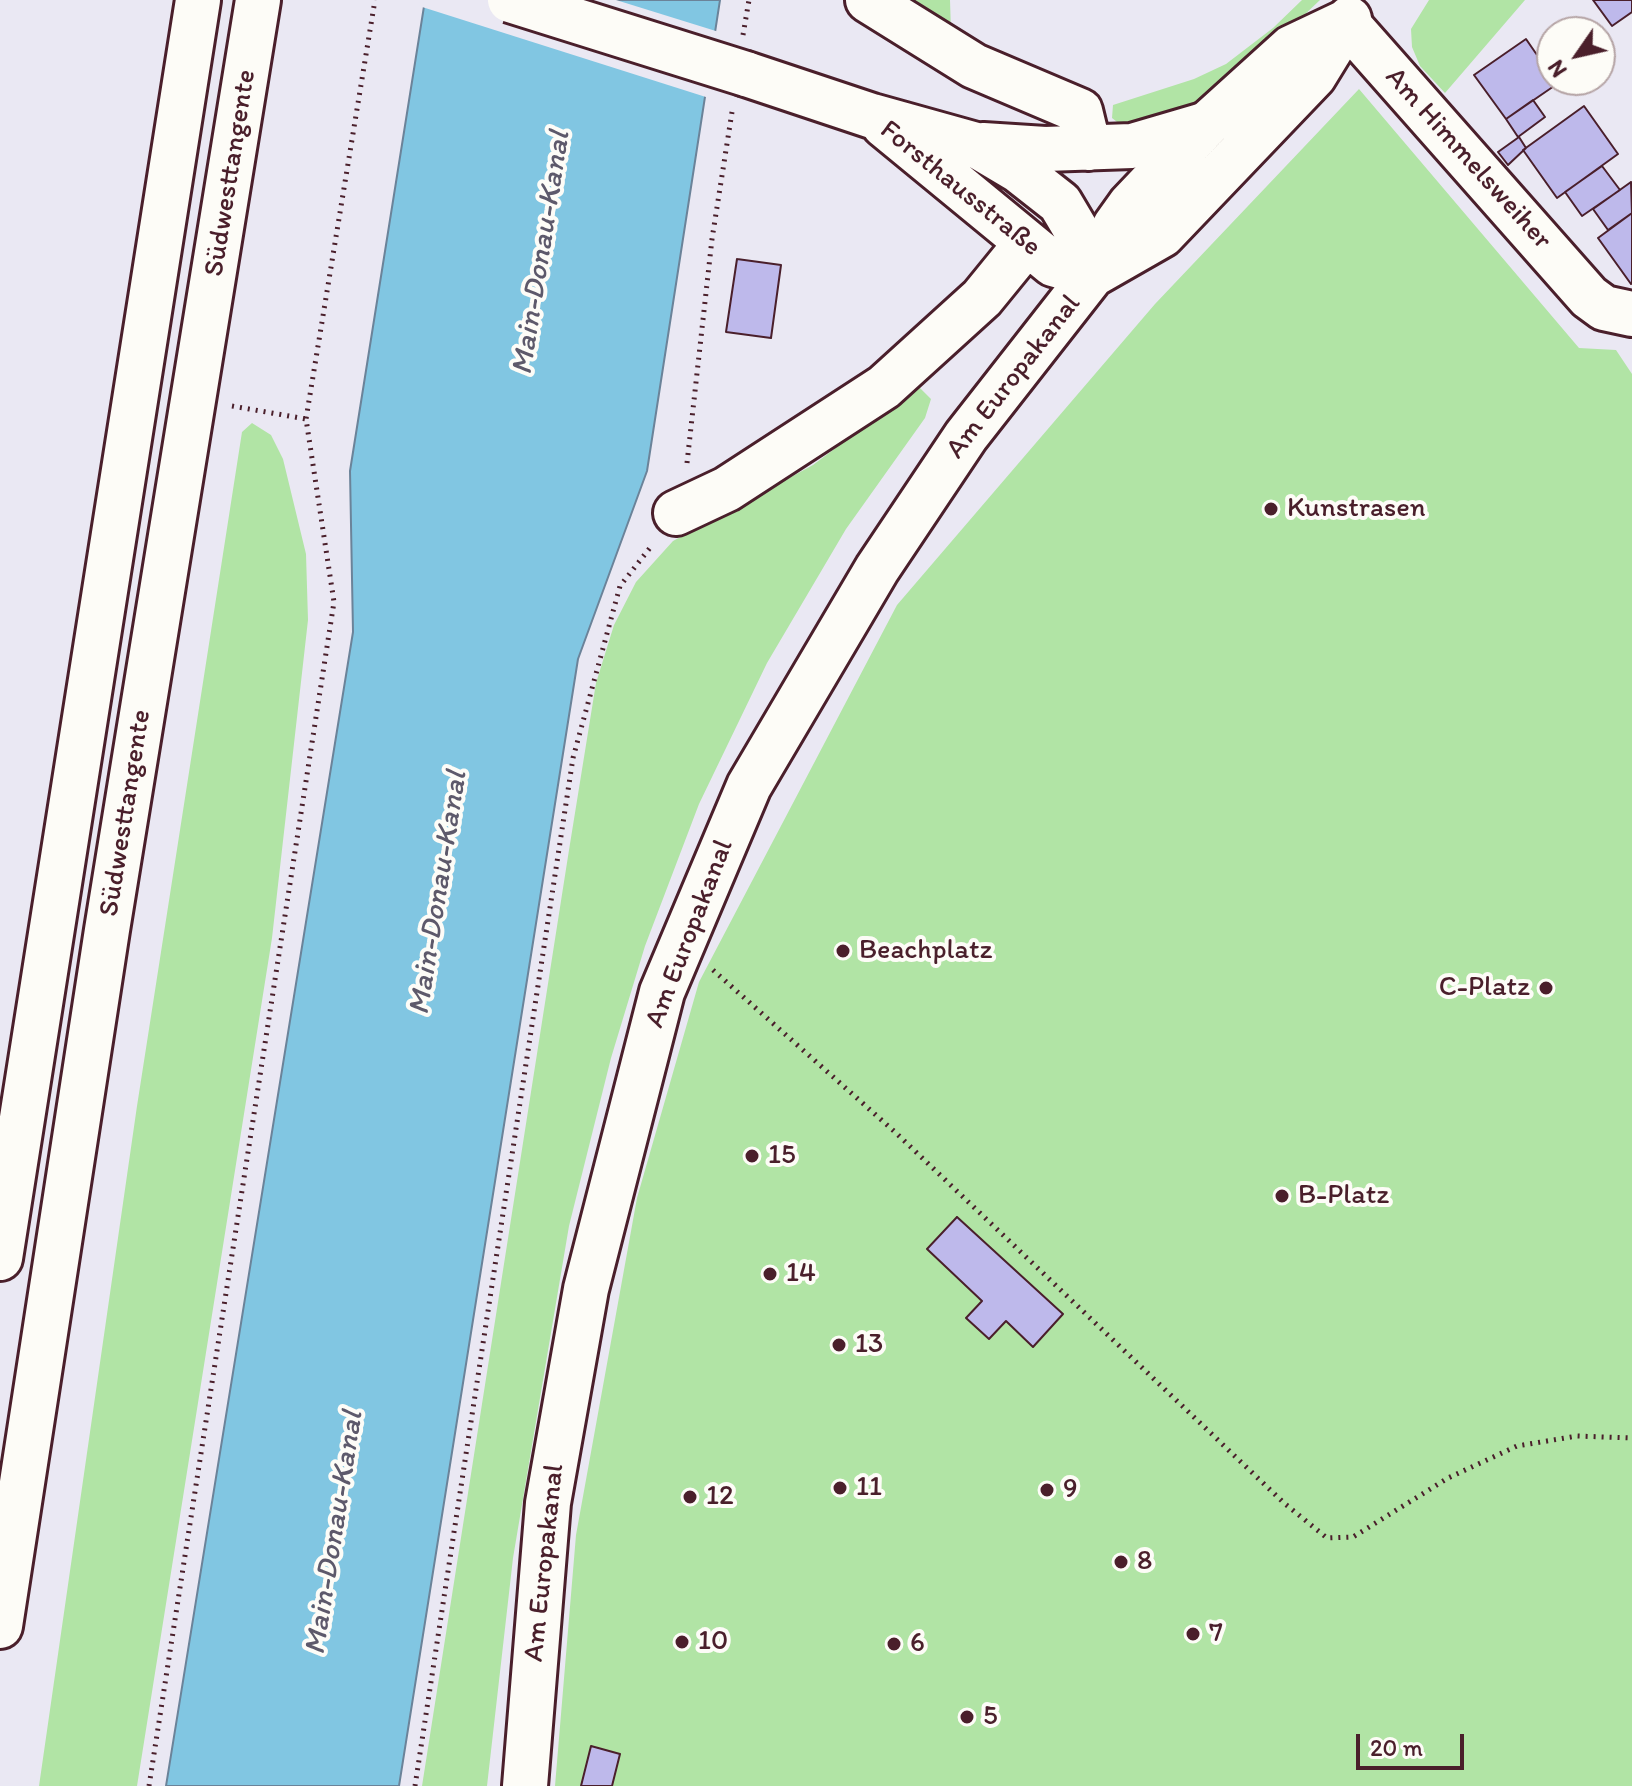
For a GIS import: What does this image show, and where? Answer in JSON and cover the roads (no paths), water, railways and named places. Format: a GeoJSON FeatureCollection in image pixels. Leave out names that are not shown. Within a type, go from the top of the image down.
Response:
{"type":"FeatureCollection","features":[{"type":"Feature","properties":{"kind":"main road","name":"Südwesttangente"},"geometry":{"type":"LineString","coordinates":[[0,1258],[198,0]]}},
{"type":"Feature","properties":{"kind":"main road","name":"Südwesttangente"},"geometry":{"type":"LineString","coordinates":[[0,1626],[107,930],[258,0]]}},
{"type":"Feature","properties":{"kind":"main road","name":"Forsthausstraße"},"geometry":{"type":"LineString","coordinates":[[510,0],[872,116],[976,145],[1018,170],[1060,203],[1079,235],[1092,275]]}},
{"type":"Feature","properties":{"kind":"main road"},"geometry":{"type":"LineString","coordinates":[[868,0],[974,66],[1080,111],[1089,148]]}},
{"type":"Feature","properties":{"kind":"main road","name":"Am Europakanal"},"geometry":{"type":"LineString","coordinates":[[525,1786],[548,1503],[586,1289],[662,992],[749,786],[877,569],[966,436],[1092,275],[1115,226],[1130,205],[1207,124],[1291,48],[1356,11]]}},
{"type":"Feature","properties":{"kind":"main road","name":"Am Europakanal"},"geometry":{"type":"LineString","coordinates":[[1092,275],[1162,235],[1314,76],[1356,11]]}},
{"type":"Feature","properties":{"kind":"main road","name":"Am Himmelsweiher"},"geometry":{"type":"LineString","coordinates":[[1356,11],[1619,313]]}},
{"type":"Feature","properties":{"kind":"main road","name":"Forsthausstraße"},"geometry":{"type":"LineString","coordinates":[[872,116],[1053,264],[1092,275]]}},
{"type":"Feature","properties":{"kind":"main road"},"geometry":{"type":"LineString","coordinates":[[976,145],[1132,146],[1207,124]]}},
{"type":"Feature","properties":{"kind":"main road"},"geometry":{"type":"LineString","coordinates":[[676,513],[727,489],[884,387],[982,298],[1026,244]]}},
{"type":"Feature","properties":{"kind":"water","name":"Main-Donau-Kanal"},"geometry":{"type":"Polygon","coordinates":[[[425,0],[720,0],[647,471],[578,659],[399,1786],[166,1786],[353,632],[350,471],[425,0]]]}},
{"type":"Feature","properties":{"kind":"place","name":"Kunstrasen"},"geometry":{"type":"Point","coordinates":[1271,509]}},
{"type":"Feature","properties":{"kind":"place","name":"Beachplatz"},"geometry":{"type":"Point","coordinates":[843,951]}},
{"type":"Feature","properties":{"kind":"place","name":"C-Platz"},"geometry":{"type":"Point","coordinates":[1546,988]}},
{"type":"Feature","properties":{"kind":"place","name":"15"},"geometry":{"type":"Point","coordinates":[752,1156]}},
{"type":"Feature","properties":{"kind":"place","name":"B-Platz"},"geometry":{"type":"Point","coordinates":[1282,1196]}},
{"type":"Feature","properties":{"kind":"place","name":"14"},"geometry":{"type":"Point","coordinates":[770,1274]}},
{"type":"Feature","properties":{"kind":"place","name":"13"},"geometry":{"type":"Point","coordinates":[839,1345]}},
{"type":"Feature","properties":{"kind":"place","name":"11"},"geometry":{"type":"Point","coordinates":[840,1488]}},
{"type":"Feature","properties":{"kind":"place","name":"9"},"geometry":{"type":"Point","coordinates":[1047,1490]}},
{"type":"Feature","properties":{"kind":"place","name":"12"},"geometry":{"type":"Point","coordinates":[690,1497]}},
{"type":"Feature","properties":{"kind":"place","name":"8"},"geometry":{"type":"Point","coordinates":[1121,1562]}},
{"type":"Feature","properties":{"kind":"place","name":"7"},"geometry":{"type":"Point","coordinates":[1193,1634]}},
{"type":"Feature","properties":{"kind":"place","name":"10"},"geometry":{"type":"Point","coordinates":[682,1642]}},
{"type":"Feature","properties":{"kind":"place","name":"6"},"geometry":{"type":"Point","coordinates":[894,1644]}},
{"type":"Feature","properties":{"kind":"place","name":"5"},"geometry":{"type":"Point","coordinates":[967,1717]}}]}
